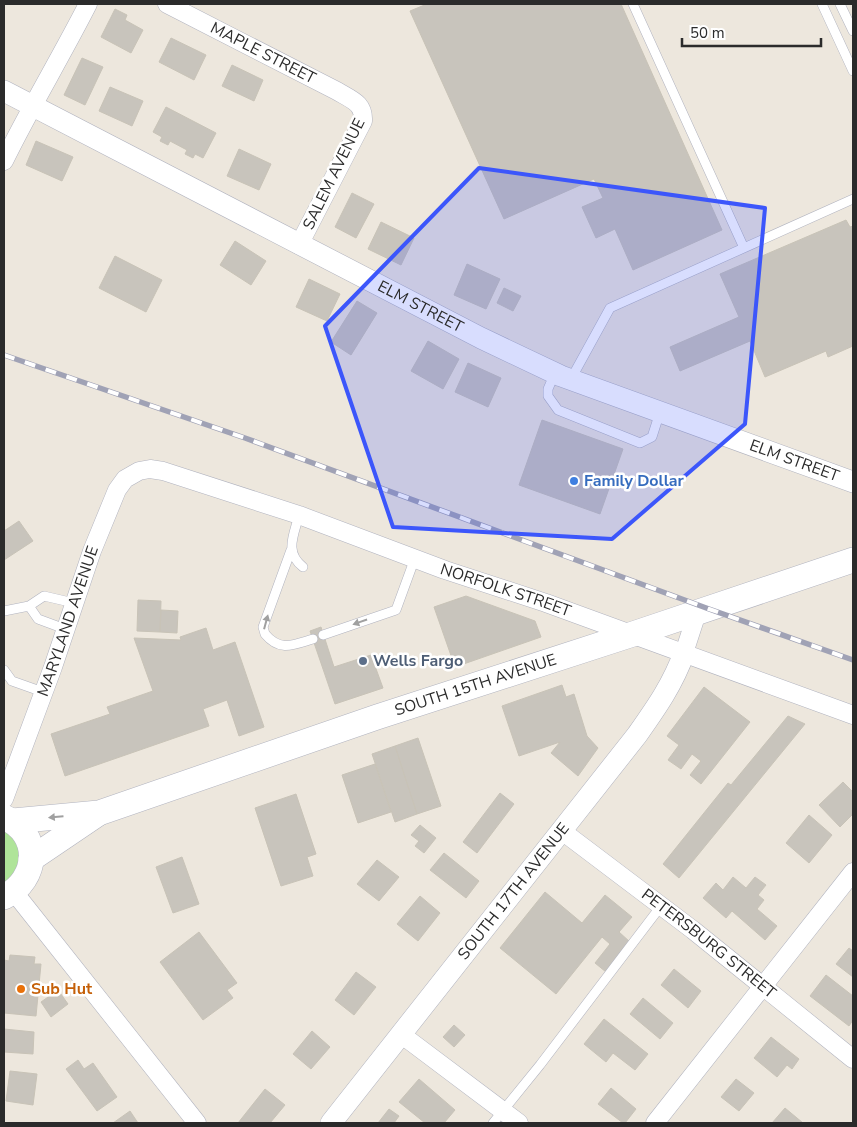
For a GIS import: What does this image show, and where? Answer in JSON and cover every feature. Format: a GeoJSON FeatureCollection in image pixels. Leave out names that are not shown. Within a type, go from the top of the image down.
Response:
{"type":"FeatureCollection","features":[{"type":"Feature","properties":{"kind":"main road","name":"SOUTH 15TH AVENUE"},"geometry":{"type":"LineString","coordinates":[[32,859],[99,813],[368,720],[853,560]]}},
{"type":"Feature","properties":{"kind":"main road","name":"SOUTH 15TH AVENUE"},"geometry":{"type":"LineString","coordinates":[[7,812],[99,813]]}},
{"type":"Feature","properties":{"kind":"main road"},"geometry":{"type":"LineString","coordinates":[[7,812],[23,831],[30,844],[32,859],[26,877],[9,894]]}},
{"type":"Feature","properties":{"kind":"street"},"geometry":{"type":"LineString","coordinates":[[4,161],[31,106],[67,45],[88,4]]}},
{"type":"Feature","properties":{"kind":"street","name":"MAPLE STREET"},"geometry":{"type":"LineString","coordinates":[[167,4],[358,103]]}},
{"type":"Feature","properties":{"kind":"street","name":"ELM STREET"},"geometry":{"type":"LineString","coordinates":[[4,92],[481,338],[563,376],[853,482]]}},
{"type":"Feature","properties":{"kind":"street","name":"SALEM AVENUE"},"geometry":{"type":"LineString","coordinates":[[299,245],[363,121],[363,112],[358,103]]}},
{"type":"Feature","properties":{"kind":"street","name":"NORFOLK STREET"},"geometry":{"type":"LineString","coordinates":[[157,470],[299,515],[853,715]]}},
{"type":"Feature","properties":{"kind":"street","name":"MARYLAND AVENUE"},"geometry":{"type":"LineString","coordinates":[[7,812],[43,692],[92,551],[117,490],[126,479],[139,471],[157,470]]}},
{"type":"Feature","properties":{"kind":"street"},"geometry":{"type":"LineString","coordinates":[[684,653],[697,612]]}},
{"type":"Feature","properties":{"kind":"street","name":"SOUTH 17TH AVENUE"},"geometry":{"type":"LineString","coordinates":[[332,1123],[638,735],[660,703],[684,653]]}},
{"type":"Feature","properties":{"kind":"street","name":"PETERSBURG STREET"},"geometry":{"type":"LineString","coordinates":[[562,831],[661,906],[853,1059]]}},
{"type":"Feature","properties":{"kind":"street"},"geometry":{"type":"LineString","coordinates":[[655,1123],[853,872]]}},
{"type":"Feature","properties":{"kind":"street"},"geometry":{"type":"LineString","coordinates":[[9,894],[197,1123]]}},
{"type":"Feature","properties":{"kind":"street"},"geometry":{"type":"LineString","coordinates":[[402,1035],[498,1117],[519,1123]]}},
{"type":"Feature","properties":{"kind":"lane"},"geometry":{"type":"LineString","coordinates":[[633,4],[744,248]]}},
{"type":"Feature","properties":{"kind":"lane"},"geometry":{"type":"LineString","coordinates":[[822,4],[853,72]]}},
{"type":"Feature","properties":{"kind":"lane"},"geometry":{"type":"LineString","coordinates":[[840,4],[853,31]]}},
{"type":"Feature","properties":{"kind":"lane"},"geometry":{"type":"LineString","coordinates":[[660,412],[652,436],[640,443],[558,410],[548,396],[548,389],[563,376],[610,308],[853,199]]}},
{"type":"Feature","properties":{"kind":"lane"},"geometry":{"type":"LineString","coordinates":[[299,515],[291,550],[264,627],[265,634],[278,646],[287,647],[313,639]]}},
{"type":"Feature","properties":{"kind":"lane"},"geometry":{"type":"LineString","coordinates":[[291,550],[295,561],[303,567]]}},
{"type":"Feature","properties":{"kind":"lane"},"geometry":{"type":"LineString","coordinates":[[324,635],[396,610],[415,558]]}},
{"type":"Feature","properties":{"kind":"lane"},"geometry":{"type":"LineString","coordinates":[[4,611],[29,606],[44,596],[74,603]]}},
{"type":"Feature","properties":{"kind":"lane"},"geometry":{"type":"LineString","coordinates":[[29,606],[38,619],[65,629]]}},
{"type":"Feature","properties":{"kind":"lane"},"geometry":{"type":"LineString","coordinates":[[4,670],[12,681],[43,692]]}},
{"type":"Feature","properties":{"kind":"lane"},"geometry":{"type":"LineString","coordinates":[[498,1117],[661,906]]}},
{"type":"Feature","properties":{"kind":"highlighted area"},"geometry":{"type":"Polygon","coordinates":[[[479,168],[765,208],[745,424],[612,539],[393,527],[325,326],[479,168]]]}},
{"type":"Feature","properties":{"kind":"green space"},"geometry":{"type":"Polygon","coordinates":[[[4,821],[10,824],[25,861],[4,887],[4,821]]]}},
{"type":"Feature","properties":{"kind":"building"},"geometry":{"type":"Polygon","coordinates":[[[427,4],[621,4],[722,230],[633,270],[615,229],[596,238],[582,207],[603,198],[594,179],[504,219],[410,11],[427,4]]]}},
{"type":"Feature","properties":{"kind":"building"},"geometry":{"type":"Polygon","coordinates":[[[115,9],[127,15],[125,20],[143,30],[131,53],[101,37],[115,9]]]}},
{"type":"Feature","properties":{"kind":"building"},"geometry":{"type":"Polygon","coordinates":[[[171,38],[206,55],[194,80],[159,62],[171,38]]]}},
{"type":"Feature","properties":{"kind":"building"},"geometry":{"type":"Polygon","coordinates":[[[82,58],[103,67],[85,105],[64,95],[82,58]]]}},
{"type":"Feature","properties":{"kind":"building"},"geometry":{"type":"Polygon","coordinates":[[[232,65],[263,80],[254,101],[222,86],[232,65]]]}},
{"type":"Feature","properties":{"kind":"building"},"geometry":{"type":"Polygon","coordinates":[[[110,87],[143,101],[132,126],[99,111],[110,87]]]}},
{"type":"Feature","properties":{"kind":"building"},"geometry":{"type":"Polygon","coordinates":[[[166,107],[216,133],[203,158],[195,154],[193,158],[185,154],[187,150],[170,141],[168,145],[160,141],[162,137],[153,132],[166,107]]]}},
{"type":"Feature","properties":{"kind":"building"},"geometry":{"type":"Polygon","coordinates":[[[36,141],[73,157],[62,181],[26,165],[36,141]]]}},
{"type":"Feature","properties":{"kind":"building"},"geometry":{"type":"Polygon","coordinates":[[[239,149],[271,164],[259,190],[227,176],[239,149]]]}},
{"type":"Feature","properties":{"kind":"building"},"geometry":{"type":"Polygon","coordinates":[[[352,193],[374,204],[356,238],[335,227],[352,193]]]}},
{"type":"Feature","properties":{"kind":"building"},"geometry":{"type":"Polygon","coordinates":[[[846,220],[850,227],[853,226],[853,346],[828,357],[826,351],[765,377],[750,341],[680,371],[670,347],[739,317],[720,274],[846,220]]]}},
{"type":"Feature","properties":{"kind":"building"},"geometry":{"type":"Polygon","coordinates":[[[381,222],[414,238],[401,265],[368,249],[381,222]]]}},
{"type":"Feature","properties":{"kind":"building"},"geometry":{"type":"Polygon","coordinates":[[[235,241],[266,261],[251,285],[220,265],[235,241]]]}},
{"type":"Feature","properties":{"kind":"building"},"geometry":{"type":"Polygon","coordinates":[[[115,256],[162,280],[146,312],[99,288],[115,256]]]}},
{"type":"Feature","properties":{"kind":"building"},"geometry":{"type":"Polygon","coordinates":[[[467,264],[500,279],[486,309],[454,295],[467,264]]]}},
{"type":"Feature","properties":{"kind":"building"},"geometry":{"type":"Polygon","coordinates":[[[309,279],[340,294],[327,321],[296,307],[309,279]]]}},
{"type":"Feature","properties":{"kind":"building"},"geometry":{"type":"Polygon","coordinates":[[[504,288],[521,296],[513,311],[497,303],[504,288]]]}},
{"type":"Feature","properties":{"kind":"building"},"geometry":{"type":"Polygon","coordinates":[[[357,301],[377,313],[351,355],[331,342],[357,301]]]}},
{"type":"Feature","properties":{"kind":"building"},"geometry":{"type":"Polygon","coordinates":[[[428,341],[459,359],[443,389],[411,371],[428,341]]]}},
{"type":"Feature","properties":{"kind":"building"},"geometry":{"type":"Polygon","coordinates":[[[468,363],[501,378],[488,407],[455,392],[468,363]]]}},
{"type":"Feature","properties":{"kind":"building"},"geometry":{"type":"Polygon","coordinates":[[[542,420],[623,449],[600,514],[519,485],[542,420]]]}},
{"type":"Feature","properties":{"kind":"building"},"geometry":{"type":"Polygon","coordinates":[[[19,521],[33,541],[4,560],[4,531],[19,521]]]}},
{"type":"Feature","properties":{"kind":"building"},"geometry":{"type":"Polygon","coordinates":[[[466,596],[535,621],[541,637],[455,667],[434,607],[466,596]]]}},
{"type":"Feature","properties":{"kind":"building"},"geometry":{"type":"Polygon","coordinates":[[[138,600],[161,601],[160,632],[137,631],[138,600]]]}},
{"type":"Feature","properties":{"kind":"building"},"geometry":{"type":"Polygon","coordinates":[[[161,610],[178,611],[177,633],[160,632],[161,610]]]}},
{"type":"Feature","properties":{"kind":"building","name":"Wells Fargo"},"geometry":{"type":"Polygon","coordinates":[[[321,627],[334,667],[371,655],[383,688],[335,704],[310,631],[321,627]]]}},
{"type":"Feature","properties":{"kind":"building"},"geometry":{"type":"Polygon","coordinates":[[[206,628],[213,650],[235,642],[264,727],[239,736],[227,700],[203,709],[209,726],[65,776],[51,734],[110,714],[107,707],[153,691],[134,638],[181,640],[180,637],[206,628]]]}},
{"type":"Feature","properties":{"kind":"building"},"geometry":{"type":"Polygon","coordinates":[[[562,685],[566,697],[574,694],[587,736],[598,748],[578,776],[551,753],[560,742],[519,756],[502,706],[562,685]]]}},
{"type":"Feature","properties":{"kind":"building"},"geometry":{"type":"Polygon","coordinates":[[[704,687],[750,722],[701,784],[690,775],[701,761],[692,754],[681,769],[668,760],[679,745],[667,736],[704,687]]]}},
{"type":"Feature","properties":{"kind":"building"},"geometry":{"type":"Polygon","coordinates":[[[788,716],[805,724],[679,878],[663,864],[728,783],[731,785],[788,716]]]}},
{"type":"Feature","properties":{"kind":"building"},"geometry":{"type":"Polygon","coordinates":[[[418,738],[441,806],[417,814],[395,746],[418,738]]]}},
{"type":"Feature","properties":{"kind":"building"},"geometry":{"type":"Polygon","coordinates":[[[395,746],[417,814],[395,822],[372,754],[395,746]]]}},
{"type":"Feature","properties":{"kind":"building"},"geometry":{"type":"Polygon","coordinates":[[[375,764],[391,812],[358,823],[342,775],[375,764]]]}},
{"type":"Feature","properties":{"kind":"building"},"geometry":{"type":"Polygon","coordinates":[[[843,782],[853,792],[853,814],[840,827],[819,805],[843,782]]]}},
{"type":"Feature","properties":{"kind":"building"},"geometry":{"type":"Polygon","coordinates":[[[500,793],[514,804],[477,853],[463,842],[500,793]]]}},
{"type":"Feature","properties":{"kind":"building"},"geometry":{"type":"Polygon","coordinates":[[[296,794],[316,854],[307,857],[313,876],[281,886],[255,808],[296,794]]]}},
{"type":"Feature","properties":{"kind":"building"},"geometry":{"type":"Polygon","coordinates":[[[809,815],[832,835],[809,863],[786,843],[809,815]]]}},
{"type":"Feature","properties":{"kind":"building"},"geometry":{"type":"Polygon","coordinates":[[[420,825],[436,838],[424,853],[415,846],[419,841],[411,835],[420,825]]]}},
{"type":"Feature","properties":{"kind":"building"},"geometry":{"type":"Polygon","coordinates":[[[444,853],[479,881],[466,898],[430,870],[444,853]]]}},
{"type":"Feature","properties":{"kind":"building"},"geometry":{"type":"Polygon","coordinates":[[[182,857],[199,904],[173,913],[156,867],[182,857]]]}},
{"type":"Feature","properties":{"kind":"building"},"geometry":{"type":"Polygon","coordinates":[[[377,860],[399,877],[379,901],[357,884],[377,860]]]}},
{"type":"Feature","properties":{"kind":"building"},"geometry":{"type":"Polygon","coordinates":[[[733,877],[746,888],[755,877],[766,885],[758,895],[764,900],[757,909],[777,926],[765,940],[732,911],[726,918],[703,898],[716,883],[723,890],[733,877]]]}},
{"type":"Feature","properties":{"kind":"building"},"geometry":{"type":"Polygon","coordinates":[[[545,892],[582,923],[605,895],[632,917],[619,932],[630,942],[606,972],[595,963],[610,944],[602,937],[556,994],[500,948],[545,892]]]}},
{"type":"Feature","properties":{"kind":"building"},"geometry":{"type":"Polygon","coordinates":[[[420,896],[440,913],[418,941],[397,924],[420,896]]]}},
{"type":"Feature","properties":{"kind":"building"},"geometry":{"type":"Polygon","coordinates":[[[199,932],[237,983],[227,990],[233,998],[203,1020],[160,962],[199,932]]]}},
{"type":"Feature","properties":{"kind":"building"},"geometry":{"type":"Polygon","coordinates":[[[849,948],[853,951],[853,977],[836,964],[849,948]]]}},
{"type":"Feature","properties":{"kind":"building","name":"Sub Hut"},"geometry":{"type":"Polygon","coordinates":[[[10,955],[35,957],[34,964],[41,964],[36,1016],[4,1013],[4,960],[9,961],[10,955]]]}},
{"type":"Feature","properties":{"kind":"building"},"geometry":{"type":"Polygon","coordinates":[[[674,969],[701,991],[688,1008],[661,985],[674,969]]]}},
{"type":"Feature","properties":{"kind":"building"},"geometry":{"type":"Polygon","coordinates":[[[356,972],[376,987],[354,1015],[335,1000],[356,972]]]}},
{"type":"Feature","properties":{"kind":"building"},"geometry":{"type":"Polygon","coordinates":[[[826,975],[853,996],[853,1020],[849,1026],[810,996],[826,975]]]}},
{"type":"Feature","properties":{"kind":"building"},"geometry":{"type":"Polygon","coordinates":[[[58,990],[68,1004],[51,1017],[41,1002],[58,990]]]}},
{"type":"Feature","properties":{"kind":"building"},"geometry":{"type":"Polygon","coordinates":[[[643,998],[673,1023],[660,1039],[630,1014],[643,998]]]}},
{"type":"Feature","properties":{"kind":"building"},"geometry":{"type":"Polygon","coordinates":[[[604,1019],[648,1054],[635,1070],[613,1053],[606,1062],[584,1044],[604,1019]]]}},
{"type":"Feature","properties":{"kind":"building"},"geometry":{"type":"Polygon","coordinates":[[[454,1025],[465,1035],[454,1047],[443,1037],[454,1025]]]}},
{"type":"Feature","properties":{"kind":"building"},"geometry":{"type":"Polygon","coordinates":[[[4,1029],[34,1032],[33,1054],[4,1052],[4,1029]]]}},
{"type":"Feature","properties":{"kind":"building"},"geometry":{"type":"Polygon","coordinates":[[[312,1031],[330,1047],[311,1069],[293,1054],[312,1031]]]}},
{"type":"Feature","properties":{"kind":"building"},"geometry":{"type":"Polygon","coordinates":[[[771,1037],[799,1059],[792,1069],[787,1065],[777,1077],[754,1058],[771,1037]]]}},
{"type":"Feature","properties":{"kind":"building"},"geometry":{"type":"Polygon","coordinates":[[[78,1060],[84,1069],[93,1063],[117,1097],[97,1111],[66,1069],[78,1060]]]}},
{"type":"Feature","properties":{"kind":"building"},"geometry":{"type":"Polygon","coordinates":[[[10,1071],[37,1074],[33,1105],[6,1101],[10,1071]]]}},
{"type":"Feature","properties":{"kind":"building"},"geometry":{"type":"Polygon","coordinates":[[[419,1079],[455,1110],[444,1123],[425,1123],[399,1102],[419,1079]]]}},
{"type":"Feature","properties":{"kind":"building"},"geometry":{"type":"Polygon","coordinates":[[[736,1079],[754,1093],[739,1111],[721,1097],[736,1079]]]}},
{"type":"Feature","properties":{"kind":"building"},"geometry":{"type":"Polygon","coordinates":[[[611,1088],[636,1109],[625,1123],[598,1104],[611,1088]]]}},
{"type":"Feature","properties":{"kind":"building"},"geometry":{"type":"Polygon","coordinates":[[[265,1089],[285,1105],[270,1123],[238,1123],[265,1089]]]}},
{"type":"Feature","properties":{"kind":"building"},"geometry":{"type":"Polygon","coordinates":[[[785,1108],[803,1123],[772,1123],[785,1108]]]}},
{"type":"Feature","properties":{"kind":"building"},"geometry":{"type":"Polygon","coordinates":[[[389,1109],[399,1116],[394,1123],[378,1123],[389,1109]]]}},
{"type":"Feature","properties":{"kind":"building"},"geometry":{"type":"Polygon","coordinates":[[[130,1111],[138,1123],[113,1123],[130,1111]]]}},
{"type":"Feature","properties":{"kind":"railway"},"geometry":{"type":"LineString","coordinates":[[4,355],[245,438],[853,660]]}},
{"type":"Feature","properties":{"kind":"place","name":"Family Dollar"},"geometry":{"type":"Point","coordinates":[574,481]}},
{"type":"Feature","properties":{"kind":"place","name":"Wells Fargo"},"geometry":{"type":"Point","coordinates":[363,661]}},
{"type":"Feature","properties":{"kind":"place","name":"Sub Hut"},"geometry":{"type":"Point","coordinates":[21,989]}}]}
